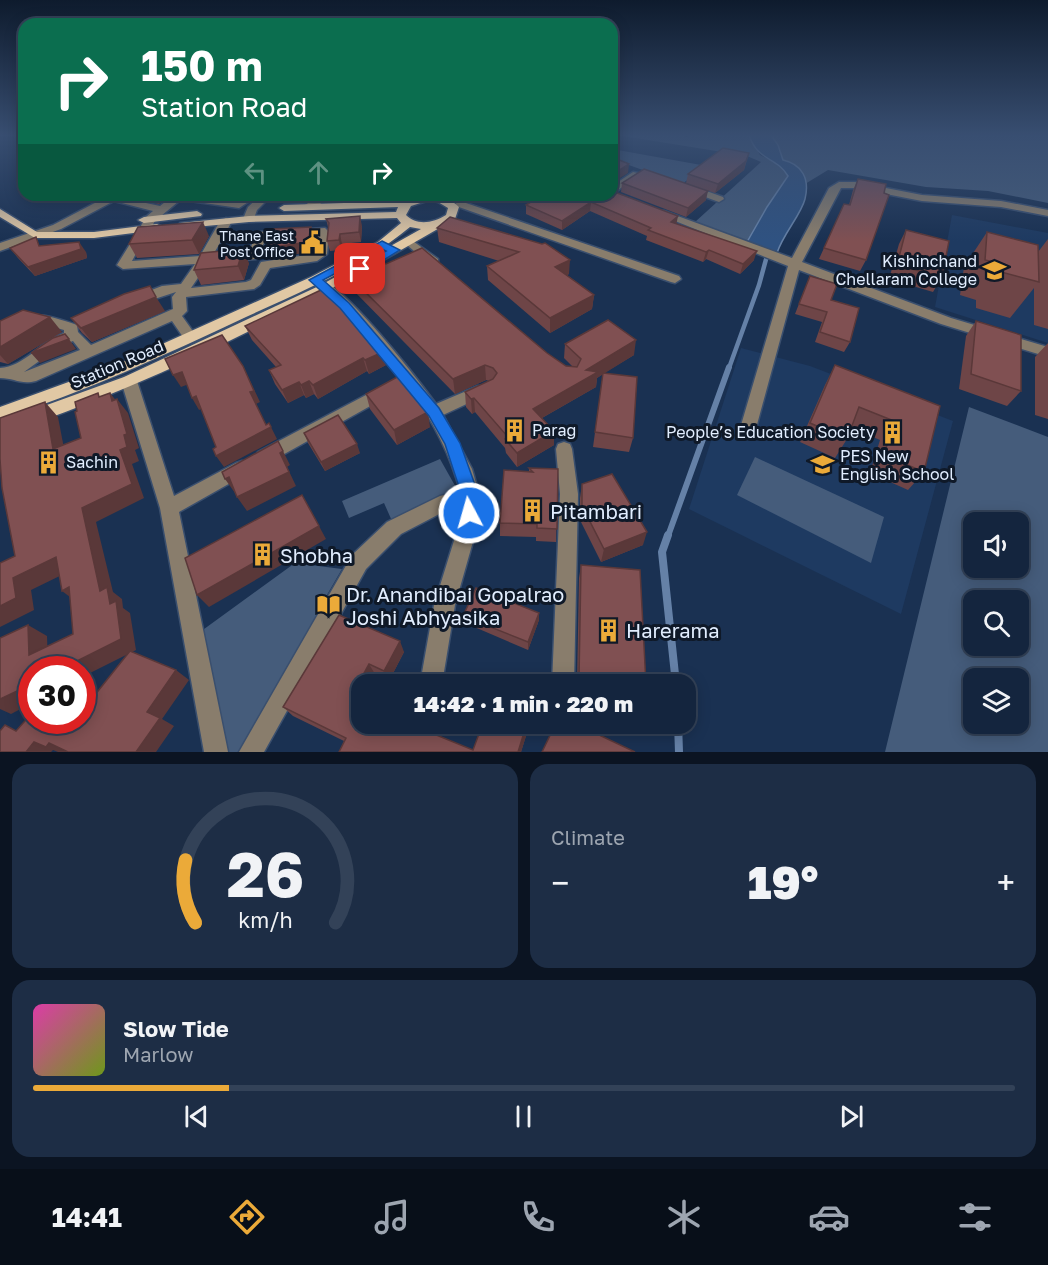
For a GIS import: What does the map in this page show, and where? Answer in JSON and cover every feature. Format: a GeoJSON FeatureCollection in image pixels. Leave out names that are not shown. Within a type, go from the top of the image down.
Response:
{"type":"FeatureCollection","features":[{"type":"Feature","properties":{"kind":"main road"},"geometry":{"type":"LineString","coordinates":[[0,212],[35,235],[80,234],[154,221],[309,207],[407,204],[417,201]]}},
{"type":"Feature","properties":{"kind":"main road"},"geometry":{"type":"LineString","coordinates":[[450,201],[457,206]]}},
{"type":"Feature","properties":{"kind":"main road","name":"Station Road"},"geometry":{"type":"LineString","coordinates":[[388,248],[404,219],[402,209],[407,204]]}},
{"type":"Feature","properties":{"kind":"main road","name":"Station Road"},"geometry":{"type":"LineString","coordinates":[[0,429],[129,381],[388,248],[410,242],[451,217],[457,206]]}},
{"type":"Feature","properties":{"kind":"main road"},"geometry":{"type":"LineString","coordinates":[[154,221],[226,221],[251,214],[300,218],[404,219],[416,225],[436,225]]}},
{"type":"Feature","properties":{"kind":"main road","name":"Station Road"},"geometry":{"type":"LineString","coordinates":[[0,413],[123,368],[190,337],[320,284]]}},
{"type":"Feature","properties":{"kind":"street"},"geometry":{"type":"LineString","coordinates":[[618,192],[635,170]]}},
{"type":"Feature","properties":{"kind":"street"},"geometry":{"type":"LineString","coordinates":[[639,170],[652,175]]}},
{"type":"Feature","properties":{"kind":"street"},"geometry":{"type":"LineString","coordinates":[[675,183],[719,198]]}},
{"type":"Feature","properties":{"kind":"street"},"geometry":{"type":"LineString","coordinates":[[747,432],[794,266],[831,193],[839,185],[855,185],[922,198],[1000,204],[1048,213]]}},
{"type":"Feature","properties":{"kind":"street"},"geometry":{"type":"LineString","coordinates":[[0,247],[57,227],[107,201]]}},
{"type":"Feature","properties":{"kind":"street"},"geometry":{"type":"LineString","coordinates":[[121,201],[154,221],[179,201]]}},
{"type":"Feature","properties":{"kind":"street"},"geometry":{"type":"LineString","coordinates":[[212,201],[239,205],[245,201]]}},
{"type":"Feature","properties":{"kind":"street"},"geometry":{"type":"LineString","coordinates":[[251,214],[262,201]]}},
{"type":"Feature","properties":{"kind":"street"},"geometry":{"type":"LineString","coordinates":[[309,207],[318,201]]}},
{"type":"Feature","properties":{"kind":"street"},"geometry":{"type":"LineString","coordinates":[[457,206],[466,201]]}},
{"type":"Feature","properties":{"kind":"street"},"geometry":{"type":"LineString","coordinates":[[457,206],[675,279]]}},
{"type":"Feature","properties":{"kind":"street"},"geometry":{"type":"LineString","coordinates":[[644,207],[794,266],[946,321],[1048,352]]}},
{"type":"Feature","properties":{"kind":"street"},"geometry":{"type":"LineString","coordinates":[[294,232],[300,218]]}},
{"type":"Feature","properties":{"kind":"street"},"geometry":{"type":"LineString","coordinates":[[7,372],[21,378],[31,377],[180,311],[179,297],[226,221]]}},
{"type":"Feature","properties":{"kind":"street"},"geometry":{"type":"LineString","coordinates":[[134,246],[123,265],[252,256],[265,265],[317,257],[321,254],[323,232],[321,230],[217,237]]}},
{"type":"Feature","properties":{"kind":"street"},"geometry":{"type":"LineString","coordinates":[[252,256],[261,237],[268,233]]}},
{"type":"Feature","properties":{"kind":"street"},"geometry":{"type":"LineString","coordinates":[[410,242],[446,272]]}},
{"type":"Feature","properties":{"kind":"street"},"geometry":{"type":"LineString","coordinates":[[122,307],[167,289],[249,286],[256,282],[265,265]]}},
{"type":"Feature","properties":{"kind":"street"},"geometry":{"type":"LineString","coordinates":[[320,284],[345,305],[434,412],[453,443],[471,496],[469,513],[447,594],[433,674]]}},
{"type":"Feature","properties":{"kind":"street"},"geometry":{"type":"LineString","coordinates":[[174,315],[190,337]]}},
{"type":"Feature","properties":{"kind":"street"},"geometry":{"type":"LineString","coordinates":[[0,335],[26,319],[36,316],[75,329]]}},
{"type":"Feature","properties":{"kind":"street"},"geometry":{"type":"LineString","coordinates":[[75,329],[76,336],[88,352]]}},
{"type":"Feature","properties":{"kind":"street"},"geometry":{"type":"LineString","coordinates":[[7,372],[75,329]]}},
{"type":"Feature","properties":{"kind":"street"},"geometry":{"type":"LineString","coordinates":[[169,508],[408,379]]}},
{"type":"Feature","properties":{"kind":"street"},"geometry":{"type":"LineString","coordinates":[[129,381],[169,508],[216,752]]}},
{"type":"Feature","properties":{"kind":"street"},"geometry":{"type":"LineString","coordinates":[[434,412],[487,388]]}},
{"type":"Feature","properties":{"kind":"street"},"geometry":{"type":"LineString","coordinates":[[563,674],[569,494],[564,449]]}},
{"type":"Feature","properties":{"kind":"street"},"geometry":{"type":"LineString","coordinates":[[251,752],[359,562],[394,528],[446,502],[471,496]]}},
{"type":"Feature","properties":{"kind":"shaded area"},"geometry":{"type":"Polygon","coordinates":[[[643,170],[711,170],[694,175],[682,184],[643,170]]]}},
{"type":"Feature","properties":{"kind":"shaded area"},"geometry":{"type":"Polygon","coordinates":[[[752,170],[784,170],[788,176],[747,242],[695,222],[752,170]]]}},
{"type":"Feature","properties":{"kind":"shaded area"},"geometry":{"type":"Polygon","coordinates":[[[783,170],[801,170],[806,185],[805,199],[777,253],[747,242],[788,176],[783,170]]]}},
{"type":"Feature","properties":{"kind":"shaded area"},"geometry":{"type":"Polygon","coordinates":[[[799,170],[828,170],[805,184],[799,170]]]}},
{"type":"Feature","properties":{"kind":"shaded area"},"geometry":{"type":"Polygon","coordinates":[[[829,170],[1048,170],[1048,203],[988,191],[926,187],[829,170]]]}},
{"type":"Feature","properties":{"kind":"shaded area","name":"Kishinchand Chellaram College"},"geometry":{"type":"Polygon","coordinates":[[[952,215],[1048,233],[1048,343],[935,307],[952,215]]]}},
{"type":"Feature","properties":{"kind":"shaded area","name":"PES New English School"},"geometry":{"type":"Polygon","coordinates":[[[741,348],[810,366],[953,421],[901,614],[689,509],[741,348]]]}},
{"type":"Feature","properties":{"kind":"shaded area"},"geometry":{"type":"Polygon","coordinates":[[[969,407],[1048,437],[1048,752],[885,752],[969,407]]]}},
{"type":"Feature","properties":{"kind":"shaded area"},"geometry":{"type":"Polygon","coordinates":[[[755,457],[884,517],[871,563],[737,495],[755,457]]]}},
{"type":"Feature","properties":{"kind":"shaded area"},"geometry":{"type":"Polygon","coordinates":[[[440,459],[458,491],[392,521],[384,503],[349,518],[342,501],[440,459]]]}},
{"type":"Feature","properties":{"kind":"shaded area"},"geometry":{"type":"Polygon","coordinates":[[[295,563],[342,569],[316,614],[320,617],[244,752],[222,752],[200,632],[295,563]]]}},
{"type":"Feature","properties":{"kind":"building"},"geometry":{"type":"Polygon","coordinates":[[[642,170],[647,170],[708,191],[688,208],[622,183],[642,170]]]}},
{"type":"Feature","properties":{"kind":"building"},"geometry":{"type":"Polygon","coordinates":[[[693,170],[735,170],[718,184],[688,174],[693,170]]]}},
{"type":"Feature","properties":{"kind":"building"},"geometry":{"type":"Polygon","coordinates":[[[858,179],[886,184],[884,193],[889,195],[866,260],[824,248],[844,204],[850,205],[858,179]]]}},
{"type":"Feature","properties":{"kind":"building"},"geometry":{"type":"Polygon","coordinates":[[[618,193],[678,216],[671,222],[757,251],[743,264],[648,230],[651,228],[591,202],[562,221],[526,205],[533,201],[618,201],[618,193]]]}},
{"type":"Feature","properties":{"kind":"building"},"geometry":{"type":"Polygon","coordinates":[[[360,216],[359,232],[340,234],[339,240],[327,241],[329,223],[326,219],[360,216]]]}},
{"type":"Feature","properties":{"kind":"building"},"geometry":{"type":"Polygon","coordinates":[[[450,217],[545,243],[570,260],[555,267],[594,295],[550,318],[487,266],[519,252],[437,228],[450,217]]]}},
{"type":"Feature","properties":{"kind":"building"},"geometry":{"type":"Polygon","coordinates":[[[203,222],[192,240],[129,244],[138,227],[203,222]]]}},
{"type":"Feature","properties":{"kind":"building"},"geometry":{"type":"Polygon","coordinates":[[[311,227],[308,242],[267,248],[271,229],[311,227]]]}},
{"type":"Feature","properties":{"kind":"building"},"geometry":{"type":"Polygon","coordinates":[[[906,230],[949,241],[942,277],[897,265],[906,230]]]}},
{"type":"Feature","properties":{"kind":"building"},"geometry":{"type":"Polygon","coordinates":[[[987,232],[1038,245],[1039,282],[1001,272],[1002,264],[985,260],[987,232]]]}},
{"type":"Feature","properties":{"kind":"building"},"geometry":{"type":"Polygon","coordinates":[[[36,237],[39,246],[79,242],[81,249],[28,267],[10,248],[36,237]]]}},
{"type":"Feature","properties":{"kind":"building"},"geometry":{"type":"Polygon","coordinates":[[[422,248],[547,353],[566,366],[577,367],[581,359],[565,344],[608,320],[636,340],[586,370],[598,372],[533,409],[554,431],[517,453],[505,439],[508,437],[474,398],[471,399],[465,392],[493,379],[497,373],[493,368],[485,365],[453,379],[347,274],[382,261],[386,264],[422,248]]]}},
{"type":"Feature","properties":{"kind":"building"},"geometry":{"type":"Polygon","coordinates":[[[243,249],[238,266],[194,270],[201,253],[243,249]]]}},
{"type":"Feature","properties":{"kind":"building"},"geometry":{"type":"Polygon","coordinates":[[[810,276],[837,284],[831,300],[859,308],[850,342],[820,332],[827,312],[799,304],[810,276]]]}},
{"type":"Feature","properties":{"kind":"building"},"geometry":{"type":"Polygon","coordinates":[[[150,286],[156,297],[81,328],[71,318],[124,294],[150,286]]]}},
{"type":"Feature","properties":{"kind":"building"},"geometry":{"type":"Polygon","coordinates":[[[321,290],[356,321],[383,352],[365,360],[363,358],[313,385],[309,381],[301,385],[299,382],[282,390],[269,370],[281,365],[245,326],[321,290]]]}},
{"type":"Feature","properties":{"kind":"building"},"geometry":{"type":"Polygon","coordinates":[[[23,310],[50,317],[0,347],[0,321],[23,310]]]}},
{"type":"Feature","properties":{"kind":"building"},"geometry":{"type":"Polygon","coordinates":[[[976,321],[1021,335],[1021,391],[971,374],[976,321]]]}},
{"type":"Feature","properties":{"kind":"building"},"geometry":{"type":"Polygon","coordinates":[[[65,334],[69,339],[31,353],[53,338],[65,334]]]}},
{"type":"Feature","properties":{"kind":"building"},"geometry":{"type":"Polygon","coordinates":[[[222,335],[243,366],[254,391],[250,392],[266,425],[269,423],[271,427],[216,456],[213,449],[216,447],[196,396],[192,398],[182,372],[173,375],[165,359],[222,335]]]}},
{"type":"Feature","properties":{"kind":"building"},"geometry":{"type":"Polygon","coordinates":[[[835,365],[940,406],[924,472],[884,455],[894,421],[859,407],[847,439],[810,423],[835,365]]]}},
{"type":"Feature","properties":{"kind":"building"},"geometry":{"type":"Polygon","coordinates":[[[603,373],[637,377],[633,438],[595,432],[603,373]]]}},
{"type":"Feature","properties":{"kind":"building"},"geometry":{"type":"Polygon","coordinates":[[[399,376],[418,396],[428,412],[394,430],[366,394],[399,376]]]}},
{"type":"Feature","properties":{"kind":"building"},"geometry":{"type":"Polygon","coordinates":[[[98,393],[99,397],[110,393],[112,401],[117,399],[127,434],[124,435],[127,447],[120,450],[132,484],[82,508],[100,591],[107,587],[110,604],[116,601],[121,639],[87,656],[18,656],[18,691],[0,699],[0,638],[28,625],[29,655],[73,634],[69,587],[62,591],[56,557],[13,578],[16,598],[0,606],[0,563],[15,556],[2,488],[0,418],[45,402],[53,449],[81,438],[75,402],[98,393]]]}},
{"type":"Feature","properties":{"kind":"building"},"geometry":{"type":"Polygon","coordinates":[[[338,415],[357,444],[321,462],[304,433],[338,415]]]}},
{"type":"Feature","properties":{"kind":"building"},"geometry":{"type":"Polygon","coordinates":[[[278,441],[283,451],[280,453],[289,472],[237,497],[229,477],[225,479],[222,472],[278,441]]]}},
{"type":"Feature","properties":{"kind":"building","name":"Pitambari"},"geometry":{"type":"Polygon","coordinates":[[[529,468],[558,469],[557,529],[537,528],[537,524],[500,523],[504,470],[533,472],[529,468]]]}},
{"type":"Feature","properties":{"kind":"building"},"geometry":{"type":"Polygon","coordinates":[[[612,474],[647,532],[604,549],[582,506],[582,484],[612,474]]]}},
{"type":"Feature","properties":{"kind":"building"},"geometry":{"type":"Polygon","coordinates":[[[302,495],[319,526],[197,595],[185,558],[302,495]]]}},
{"type":"Feature","properties":{"kind":"building","name":"Harerama"},"geometry":{"type":"Polygon","coordinates":[[[581,565],[640,570],[645,674],[579,674],[581,565]]]}},
{"type":"Feature","properties":{"kind":"building"},"geometry":{"type":"Polygon","coordinates":[[[476,588],[539,613],[528,642],[463,616],[476,588]]]}},
{"type":"Feature","properties":{"kind":"building"},"geometry":{"type":"Polygon","coordinates":[[[339,615],[400,641],[384,671],[369,664],[364,674],[351,674],[351,734],[434,734],[473,750],[479,734],[524,734],[518,752],[339,752],[346,738],[283,707],[339,615]]]}},
{"type":"Feature","properties":{"kind":"building"},"geometry":{"type":"Polygon","coordinates":[[[130,651],[176,670],[147,712],[160,718],[136,752],[68,752],[49,743],[46,747],[34,742],[26,752],[0,752],[0,731],[5,725],[16,731],[18,729],[18,734],[96,734],[96,694],[130,651]]]}},
{"type":"Feature","properties":{"kind":"building"},"geometry":{"type":"Polygon","coordinates":[[[551,734],[597,734],[635,752],[542,752],[551,734]]]}},
{"type":"Feature","properties":{"kind":"waterway"},"geometry":{"type":"LineString","coordinates":[[729,368],[759,285],[768,252]]}},
{"type":"Feature","properties":{"kind":"waterway"},"geometry":{"type":"LineString","coordinates":[[668,536],[729,367]]}},
{"type":"Feature","properties":{"kind":"waterway"},"geometry":{"type":"LineString","coordinates":[[668,535],[662,552],[675,674]]}},
{"type":"Feature","properties":{"kind":"waterway"},"geometry":{"type":"LineString","coordinates":[[678,734],[679,752]]}},
{"type":"Feature","properties":{"kind":"place","name":"Thane East Post Office"},"geometry":{"type":"Point","coordinates":[312,243]}},
{"type":"Feature","properties":{"kind":"place","name":"Kishinchand Chellaram College"},"geometry":{"type":"Point","coordinates":[995,270]}},
{"type":"Feature","properties":{"kind":"place","name":"Parag"},"geometry":{"type":"Point","coordinates":[514,430]}},
{"type":"Feature","properties":{"kind":"place","name":"People’s Education Society"},"geometry":{"type":"Point","coordinates":[893,432]}},
{"type":"Feature","properties":{"kind":"place","name":"Sachin"},"geometry":{"type":"Point","coordinates":[48,462]}},
{"type":"Feature","properties":{"kind":"place","name":"PES New English School"},"geometry":{"type":"Point","coordinates":[822,465]}},
{"type":"Feature","properties":{"kind":"place","name":"Pitambari"},"geometry":{"type":"Point","coordinates":[532,511]}},
{"type":"Feature","properties":{"kind":"place","name":"Shobha"},"geometry":{"type":"Point","coordinates":[262,555]}},
{"type":"Feature","properties":{"kind":"place","name":"Dr. Anandibai Gopalrao Joshi Abhyasika"},"geometry":{"type":"Point","coordinates":[328,605]}},
{"type":"Feature","properties":{"kind":"place","name":"Harerama"},"geometry":{"type":"Point","coordinates":[608,630]}},
{"type":"Feature","properties":{"kind":"route"},"geometry":{"type":"LineString","coordinates":[[360,269],[394,250],[382,244],[315,280],[345,305],[434,412],[453,443],[471,496],[469,513]]}}]}
